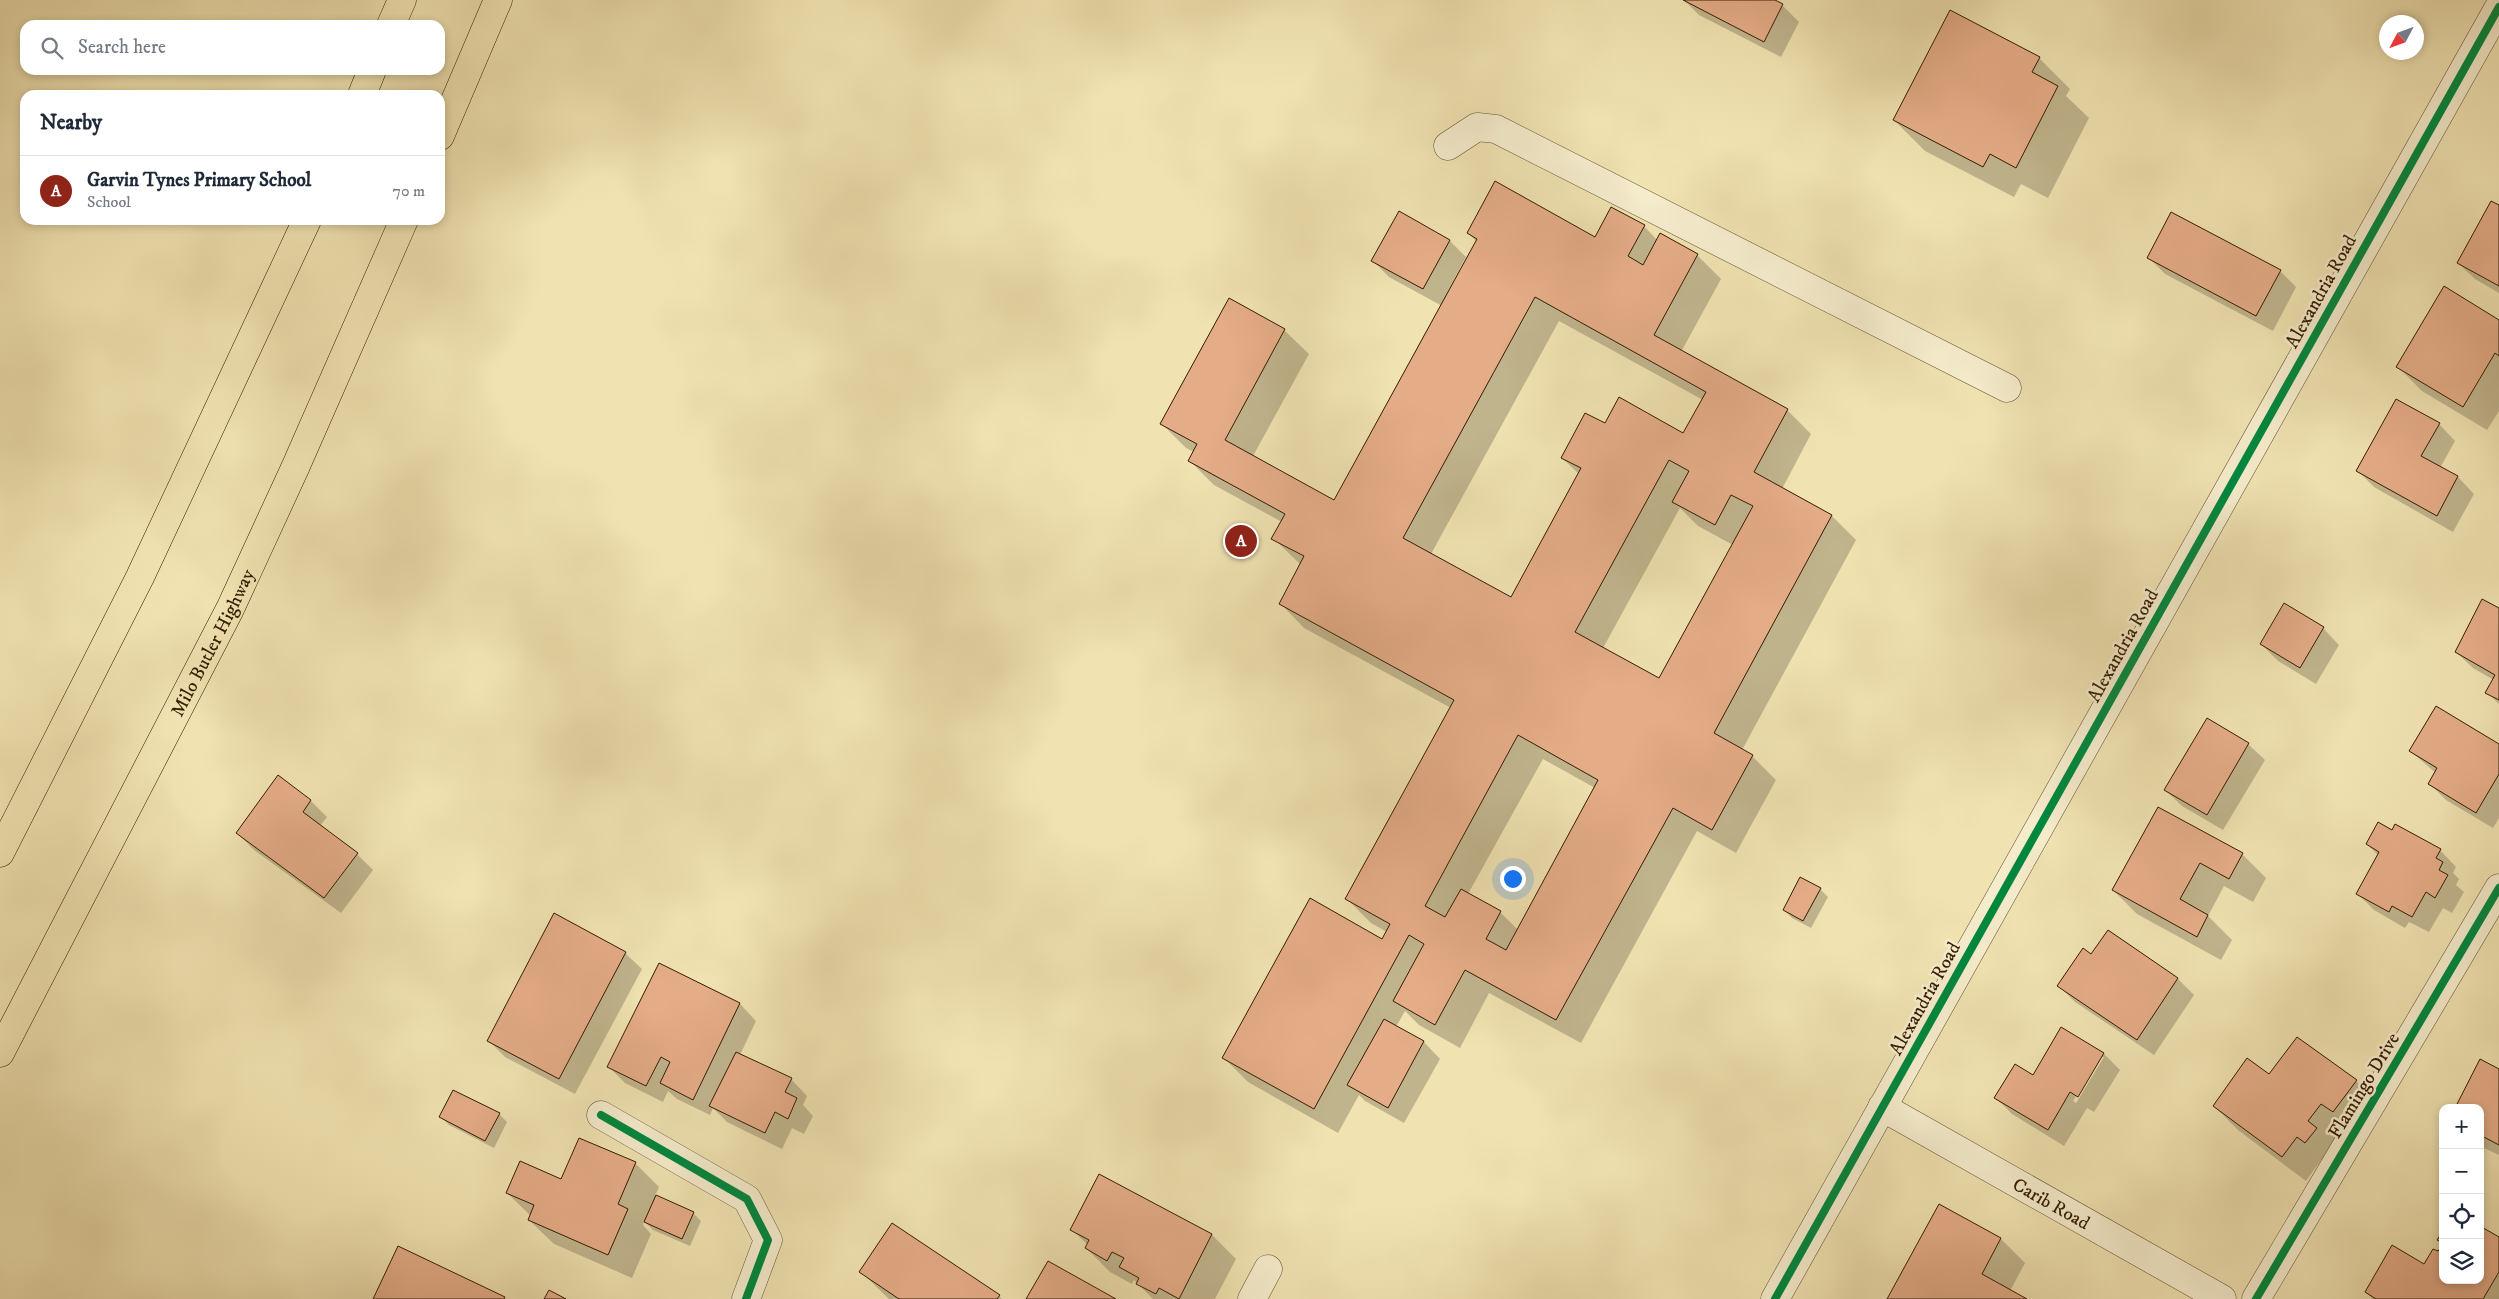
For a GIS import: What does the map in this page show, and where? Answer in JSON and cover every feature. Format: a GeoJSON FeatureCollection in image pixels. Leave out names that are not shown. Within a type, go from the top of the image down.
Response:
{"type":"FeatureCollection","features":[{"type":"Feature","properties":{"kind":"main road"},"geometry":{"type":"LineString","coordinates":[[393,20],[402,0]]}},
{"type":"Feature","properties":{"kind":"main road"},"geometry":{"type":"LineString","coordinates":[[445,124],[498,0]]}},
{"type":"Feature","properties":{"kind":"main road"},"geometry":{"type":"LineString","coordinates":[[364,90],[370,75]]}},
{"type":"Feature","properties":{"kind":"main road"},"geometry":{"type":"LineString","coordinates":[[0,853],[140,578],[305,225]]}},
{"type":"Feature","properties":{"kind":"main road","name":"Milo Butler Highway"},"geometry":{"type":"LineString","coordinates":[[0,1053],[230,609],[303,451],[402,225]]}},
{"type":"Feature","properties":{"kind":"street","name":"Alexandria Road"},"geometry":{"type":"LineString","coordinates":[[1775,1299],[2499,7]]}},
{"type":"Feature","properties":{"kind":"street"},"geometry":{"type":"LineString","coordinates":[[1448,146],[1477,127],[1496,129],[2008,388]]}},
{"type":"Feature","properties":{"kind":"street","name":"Flamingo Drive"},"geometry":{"type":"LineString","coordinates":[[2256,1299],[2499,888]]}},
{"type":"Feature","properties":{"kind":"street","name":"Carib Road"},"geometry":{"type":"LineString","coordinates":[[1882,1107],[2222,1299]]}},
{"type":"Feature","properties":{"kind":"street"},"geometry":{"type":"LineString","coordinates":[[601,1115],[747,1198],[768,1240],[754,1296]]}},
{"type":"Feature","properties":{"kind":"street"},"geometry":{"type":"LineString","coordinates":[[1252,1299],[1268,1269]]}},
{"type":"Feature","properties":{"kind":"building"},"geometry":{"type":"Polygon","coordinates":[[[1683,0],[1775,0],[1783,4],[1764,42],[1683,0]]]}},
{"type":"Feature","properties":{"kind":"building"},"geometry":{"type":"Polygon","coordinates":[[[1950,10],[2040,57],[2032,72],[2058,86],[2016,168],[1990,154],[1983,167],[1893,120],[1950,10]]]}},
{"type":"Feature","properties":{"kind":"building"},"geometry":{"type":"Polygon","coordinates":[[[1495,181],[1595,237],[1611,207],[1645,225],[1628,256],[1643,265],[1660,233],[1698,254],[1654,335],[1788,409],[1754,472],[1832,515],[1714,733],[1753,755],[1712,830],[1673,808],[1556,1020],[1465,970],[1435,1025],[1393,1001],[1424,944],[1409,935],[1314,1109],[1222,1058],[1310,898],[1382,939],[1390,924],[1345,899],[1454,700],[1279,604],[1304,556],[1271,539],[1285,514],[1188,461],[1197,444],[1160,424],[1229,298],[1285,329],[1225,440],[1334,500],[1477,239],[1467,233],[1495,181]],[[1535,297],[1403,538],[1511,597],[1581,468],[1561,458],[1585,413],[1605,423],[1619,397],[1683,433],[1706,392],[1535,297]],[[1669,460],[1575,632],[1659,678],[1753,506],[1731,495],[1715,525],[1672,502],[1689,471],[1669,460]],[[1518,735],[1425,906],[1445,917],[1461,889],[1501,911],[1486,939],[1506,950],[1598,780],[1518,735]]]}},
{"type":"Feature","properties":{"kind":"building"},"geometry":{"type":"Polygon","coordinates":[[[2491,201],[2499,205],[2499,286],[2457,263],[2491,201]]]}},
{"type":"Feature","properties":{"kind":"building"},"geometry":{"type":"Polygon","coordinates":[[[1399,211],[1450,240],[1423,289],[1371,261],[1399,211]]]}},
{"type":"Feature","properties":{"kind":"building"},"geometry":{"type":"Polygon","coordinates":[[[2171,212],[2281,270],[2256,316],[2147,258],[2171,212]]]}},
{"type":"Feature","properties":{"kind":"building"},"geometry":{"type":"Polygon","coordinates":[[[2444,286],[2499,320],[2499,356],[2495,353],[2463,407],[2396,367],[2444,286]]]}},
{"type":"Feature","properties":{"kind":"building"},"geometry":{"type":"Polygon","coordinates":[[[2396,399],[2440,423],[2421,456],[2458,476],[2437,516],[2356,471],[2396,399]]]}},
{"type":"Feature","properties":{"kind":"building"},"geometry":{"type":"Polygon","coordinates":[[[2482,599],[2499,608],[2499,700],[2485,693],[2495,675],[2455,652],[2482,599]]]}},
{"type":"Feature","properties":{"kind":"building"},"geometry":{"type":"Polygon","coordinates":[[[2284,603],[2324,627],[2300,668],[2260,644],[2284,603]]]}},
{"type":"Feature","properties":{"kind":"building"},"geometry":{"type":"Polygon","coordinates":[[[2436,706],[2499,744],[2499,774],[2476,813],[2428,784],[2437,768],[2409,751],[2436,706]]]}},
{"type":"Feature","properties":{"kind":"building"},"geometry":{"type":"Polygon","coordinates":[[[2207,718],[2249,743],[2207,815],[2164,790],[2207,718]]]}},
{"type":"Feature","properties":{"kind":"building"},"geometry":{"type":"Polygon","coordinates":[[[278,775],[311,800],[303,812],[358,853],[324,898],[236,833],[278,775]]]}},
{"type":"Feature","properties":{"kind":"building"},"geometry":{"type":"Polygon","coordinates":[[[2158,807],[2243,853],[2229,879],[2200,863],[2180,899],[2208,915],[2197,937],[2112,890],[2158,807]]]}},
{"type":"Feature","properties":{"kind":"building"},"geometry":{"type":"Polygon","coordinates":[[[2378,822],[2392,830],[2395,824],[2441,849],[2436,858],[2443,862],[2439,870],[2448,875],[2435,898],[2426,892],[2412,917],[2392,906],[2389,912],[2356,894],[2379,852],[2366,844],[2378,822]]]}},
{"type":"Feature","properties":{"kind":"building"},"geometry":{"type":"Polygon","coordinates":[[[1800,877],[1821,888],[1803,921],[1783,910],[1800,877]]]}},
{"type":"Feature","properties":{"kind":"building"},"geometry":{"type":"Polygon","coordinates":[[[554,913],[626,952],[559,1079],[487,1041],[554,913]]]}},
{"type":"Feature","properties":{"kind":"building"},"geometry":{"type":"Polygon","coordinates":[[[2108,930],[2178,978],[2137,1040],[2057,986],[2083,948],[2091,954],[2108,930]]]}},
{"type":"Feature","properties":{"kind":"building"},"geometry":{"type":"Polygon","coordinates":[[[659,963],[740,1003],[693,1100],[660,1083],[670,1062],[661,1057],[646,1086],[607,1067],[659,963]]]}},
{"type":"Feature","properties":{"kind":"building"},"geometry":{"type":"Polygon","coordinates":[[[1384,1019],[1424,1041],[1388,1108],[1347,1085],[1384,1019]]]}},
{"type":"Feature","properties":{"kind":"building"},"geometry":{"type":"Polygon","coordinates":[[[2061,1027],[2104,1053],[2078,1097],[2070,1092],[2048,1130],[1994,1098],[2015,1064],[2033,1075],[2061,1027]]]}},
{"type":"Feature","properties":{"kind":"building"},"geometry":{"type":"Polygon","coordinates":[[[2297,1037],[2357,1080],[2333,1112],[2321,1104],[2308,1121],[2317,1128],[2305,1143],[2297,1137],[2282,1157],[2213,1106],[2247,1058],[2269,1074],[2297,1037]]]}},
{"type":"Feature","properties":{"kind":"building"},"geometry":{"type":"Polygon","coordinates":[[[736,1052],[792,1078],[785,1092],[797,1098],[788,1119],[775,1112],[765,1133],[709,1106],[736,1052]]]}},
{"type":"Feature","properties":{"kind":"building"},"geometry":{"type":"Polygon","coordinates":[[[2480,1059],[2499,1069],[2499,1145],[2484,1137],[2484,1104],[2457,1104],[2480,1059]]]}},
{"type":"Feature","properties":{"kind":"building"},"geometry":{"type":"Polygon","coordinates":[[[453,1090],[500,1113],[485,1141],[439,1117],[453,1090]]]}},
{"type":"Feature","properties":{"kind":"building"},"geometry":{"type":"Polygon","coordinates":[[[579,1138],[636,1162],[618,1204],[628,1209],[608,1255],[528,1220],[534,1205],[506,1193],[520,1161],[561,1179],[579,1138]]]}},
{"type":"Feature","properties":{"kind":"building"},"geometry":{"type":"Polygon","coordinates":[[[1099,1174],[1212,1234],[1179,1299],[1159,1288],[1156,1294],[1136,1284],[1139,1278],[1119,1267],[1124,1258],[1112,1252],[1107,1261],[1085,1248],[1089,1240],[1070,1230],[1099,1174]]]}},
{"type":"Feature","properties":{"kind":"building"},"geometry":{"type":"Polygon","coordinates":[[[656,1195],[694,1212],[682,1239],[644,1222],[656,1195]]]}},
{"type":"Feature","properties":{"kind":"building"},"geometry":{"type":"Polygon","coordinates":[[[1939,1204],[2001,1238],[1982,1274],[2027,1299],[1887,1299],[1939,1204]]]}},
{"type":"Feature","properties":{"kind":"building"},"geometry":{"type":"Polygon","coordinates":[[[892,1223],[1000,1295],[997,1299],[899,1299],[859,1272],[892,1223]]]}},
{"type":"Feature","properties":{"kind":"building"},"geometry":{"type":"Polygon","coordinates":[[[2484,1228],[2499,1237],[2499,1272],[2483,1299],[2376,1299],[2365,1292],[2392,1245],[2424,1264],[2433,1249],[2439,1250],[2439,1284],[2484,1284],[2484,1228]]]}},
{"type":"Feature","properties":{"kind":"building"},"geometry":{"type":"Polygon","coordinates":[[[398,1246],[505,1297],[504,1299],[373,1299],[398,1246]]]}},
{"type":"Feature","properties":{"kind":"building"},"geometry":{"type":"Polygon","coordinates":[[[1048,1261],[1116,1299],[1026,1299],[1048,1261]]]}},
{"type":"Feature","properties":{"kind":"building"},"geometry":{"type":"Polygon","coordinates":[[[549,1290],[566,1299],[544,1299],[549,1290]]]}},
{"type":"Feature","properties":{"kind":"cycle path"},"geometry":{"type":"LineString","coordinates":[[1775,1299],[2499,7]]}},
{"type":"Feature","properties":{"kind":"cycle path"},"geometry":{"type":"LineString","coordinates":[[2256,1299],[2499,888]]}},
{"type":"Feature","properties":{"kind":"cycle path"},"geometry":{"type":"LineString","coordinates":[[601,1115],[747,1199],[768,1240],[746,1299]]}},
{"type":"Feature","properties":{"kind":"place","name":"Garvin Tynes Primary School"},"geometry":{"type":"Point","coordinates":[1241,541]}}]}
